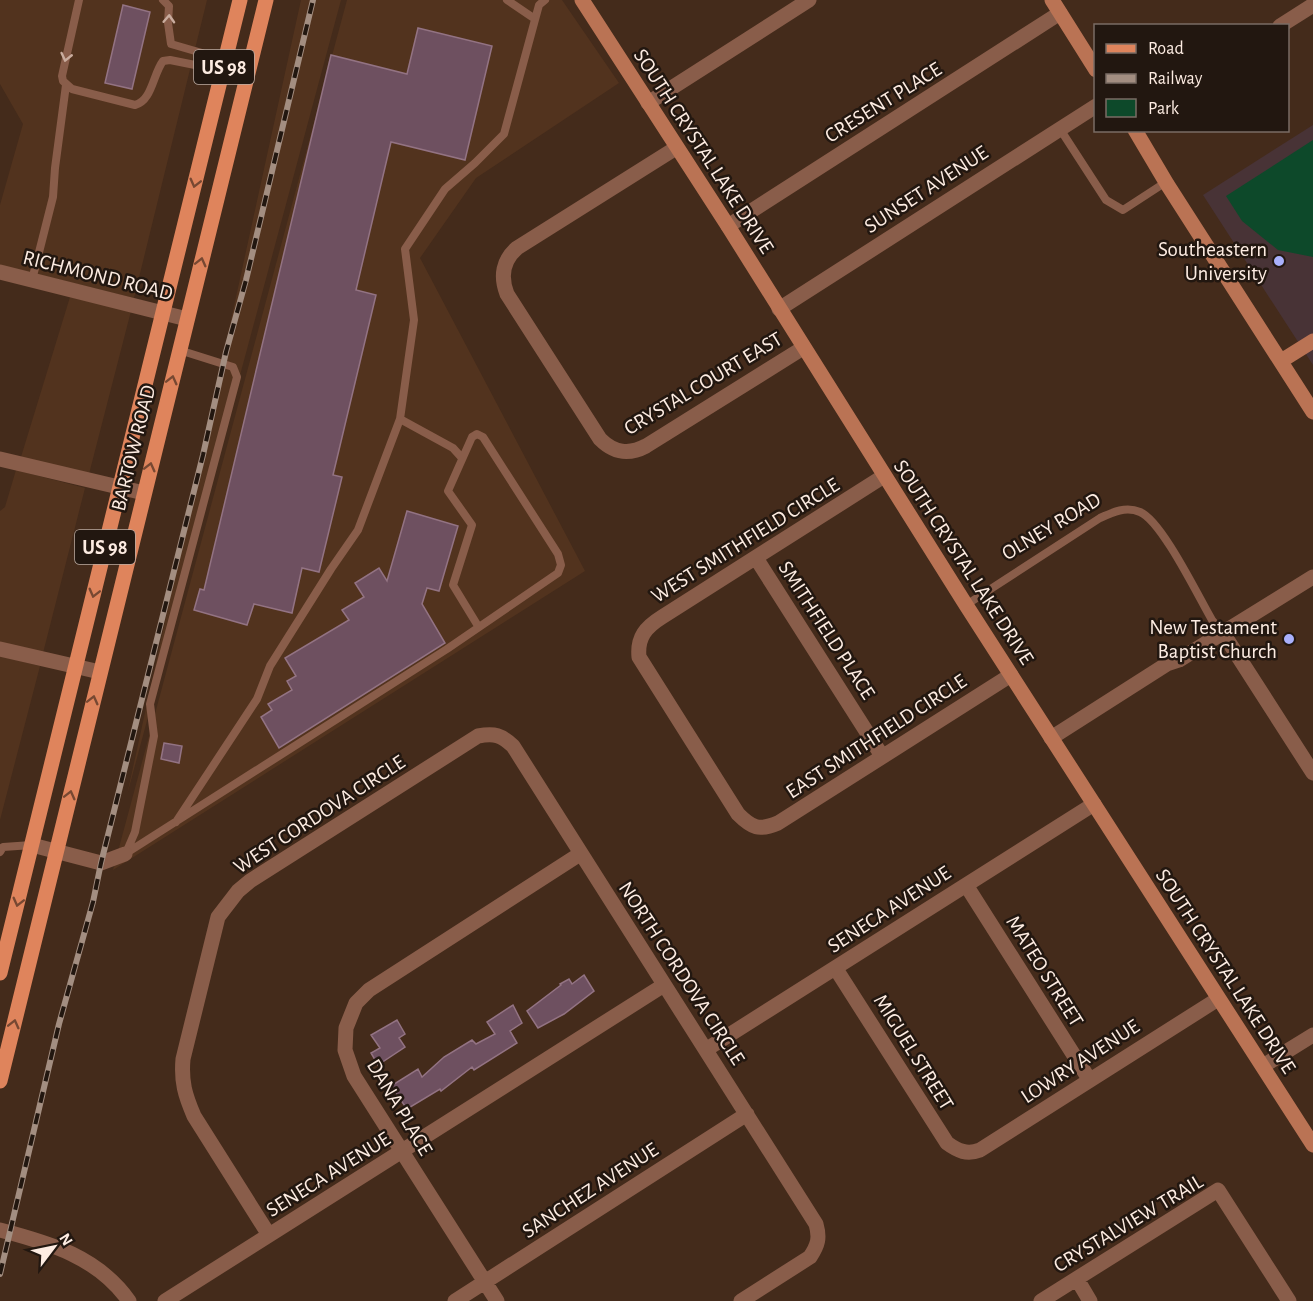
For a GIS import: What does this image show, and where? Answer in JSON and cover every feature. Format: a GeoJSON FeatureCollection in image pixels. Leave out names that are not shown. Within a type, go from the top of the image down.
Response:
{"type":"FeatureCollection","features":[{"type":"Feature","properties":{"kind":"main road","name":"BARTOW ROAD"},"geometry":{"type":"LineString","coordinates":[[0,974],[240,0]]}},
{"type":"Feature","properties":{"kind":"main road","name":"BARTOW ROAD"},"geometry":{"type":"LineString","coordinates":[[0,1081],[266,0]]}},
{"type":"Feature","properties":{"kind":"street","name":"SOUTH CRYSTAL LAKE DRIVE"},"geometry":{"type":"LineString","coordinates":[[582,0],[728,226],[966,605],[1313,1144]]}},
{"type":"Feature","properties":{"kind":"street"},"geometry":{"type":"LineString","coordinates":[[648,103],[810,0]]}},
{"type":"Feature","properties":{"kind":"street"},"geometry":{"type":"LineString","coordinates":[[1283,24],[1313,5]]}},
{"type":"Feature","properties":{"kind":"street"},"geometry":{"type":"LineString","coordinates":[[1056,6],[1094,67]]}},
{"type":"Feature","properties":{"kind":"street","name":"CRESENT PLACE"},"geometry":{"type":"LineString","coordinates":[[728,226],[1056,6]]}},
{"type":"Feature","properties":{"kind":"street","name":"SUNSET AVENUE"},"geometry":{"type":"LineString","coordinates":[[779,309],[1094,107]]}},
{"type":"Feature","properties":{"kind":"street"},"geometry":{"type":"LineString","coordinates":[[1136,132],[1313,412]]}},
{"type":"Feature","properties":{"kind":"street","name":"CRYSTAL COURT EAST"},"geometry":{"type":"LineString","coordinates":[[676,148],[511,253],[503,269],[502,282],[507,294],[600,439],[609,448],[622,452],[636,452],[803,348]]}},
{"type":"Feature","properties":{"kind":"street","name":"RICHMOND ROAD"},"geometry":{"type":"LineString","coordinates":[[0,272],[187,319]]}},
{"type":"Feature","properties":{"kind":"street"},"geometry":{"type":"LineString","coordinates":[[1281,361],[1313,341]]}},
{"type":"Feature","properties":{"kind":"street"},"geometry":{"type":"LineString","coordinates":[[0,459],[144,493]]}},
{"type":"Feature","properties":{"kind":"street","name":"WEST SMITHFIELD CIRCLE"},"geometry":{"type":"LineString","coordinates":[[762,828],[749,825],[738,814],[639,657],[638,647],[641,636],[647,627],[884,476]]}},
{"type":"Feature","properties":{"kind":"street","name":"SMITHFIELD PLACE"},"geometry":{"type":"LineString","coordinates":[[756,558],[882,756]]}},
{"type":"Feature","properties":{"kind":"street"},"geometry":{"type":"LineString","coordinates":[[1052,738],[1167,664],[1179,660],[1313,577]]}},
{"type":"Feature","properties":{"kind":"street","name":"OLNEY ROAD"},"geometry":{"type":"LineString","coordinates":[[1223,633],[1313,773]]}},
{"type":"Feature","properties":{"kind":"street"},"geometry":{"type":"LineString","coordinates":[[0,649],[100,672]]}},
{"type":"Feature","properties":{"kind":"street","name":"EAST SMITHFIELD CIRCLE"},"geometry":{"type":"LineString","coordinates":[[762,828],[778,823],[1011,675]]}},
{"type":"Feature","properties":{"kind":"street","name":"WEST CORDOVA CIRCLE"},"geometry":{"type":"LineString","coordinates":[[269,1235],[194,1116],[182,1078],[183,1059],[218,917],[238,891],[250,881],[478,736],[491,734],[502,736]]}},
{"type":"Feature","properties":{"kind":"street","name":"NORTH CORDOVA CIRCLE"},"geometry":{"type":"LineString","coordinates":[[502,736],[513,746],[816,1224],[819,1238],[810,1257],[741,1301]]}},
{"type":"Feature","properties":{"kind":"street","name":"SENECA AVENUE"},"geometry":{"type":"LineString","coordinates":[[707,1049],[1094,804]]}},
{"type":"Feature","properties":{"kind":"street"},"geometry":{"type":"LineString","coordinates":[[32,845],[101,862],[125,854]]}},
{"type":"Feature","properties":{"kind":"street","name":"DANA PLACE"},"geometry":{"type":"LineString","coordinates":[[497,1301],[354,1076],[345,1050],[346,1028],[356,1003],[369,990],[580,854]]}},
{"type":"Feature","properties":{"kind":"street","name":"MATEO STREET"},"geometry":{"type":"LineString","coordinates":[[966,885],[1089,1079]]}},
{"type":"Feature","properties":{"kind":"street","name":"MIGUEL STREET"},"geometry":{"type":"LineString","coordinates":[[836,969],[947,1143],[963,1151]]}},
{"type":"Feature","properties":{"kind":"street","name":"SENECA AVENUE"},"geometry":{"type":"LineString","coordinates":[[165,1301],[664,985]]}},
{"type":"Feature","properties":{"kind":"street","name":"LOWRY AVENUE"},"geometry":{"type":"LineString","coordinates":[[963,1151],[972,1153],[980,1150],[1218,999]]}},
{"type":"Feature","properties":{"kind":"street"},"geometry":{"type":"LineString","coordinates":[[1263,1066],[1313,1035]]}},
{"type":"Feature","properties":{"kind":"street","name":"SANCHEZ AVENUE"},"geometry":{"type":"LineString","coordinates":[[455,1301],[747,1114]]}},
{"type":"Feature","properties":{"kind":"street","name":"CRYSTALVIEW TRAIL"},"geometry":{"type":"LineString","coordinates":[[1041,1301],[1218,1190],[1289,1301]]}},
{"type":"Feature","properties":{"kind":"street"},"geometry":{"type":"LineString","coordinates":[[0,1230],[75,1254],[111,1280],[129,1301]]}},
{"type":"Feature","properties":{"kind":"street"},"geometry":{"type":"LineString","coordinates":[[1077,1279],[1090,1301]]}},
{"type":"Feature","properties":{"kind":"lane"},"geometry":{"type":"LineString","coordinates":[[32,280],[53,197],[66,85],[62,76],[79,0]]}},
{"type":"Feature","properties":{"kind":"lane"},"geometry":{"type":"LineString","coordinates":[[163,0],[169,6],[168,23],[171,44],[202,53],[205,60]]}},
{"type":"Feature","properties":{"kind":"lane"},"geometry":{"type":"LineString","coordinates":[[507,0],[536,19]]}},
{"type":"Feature","properties":{"kind":"lane"},"geometry":{"type":"LineString","coordinates":[[176,822],[256,699],[270,666],[358,530],[400,418],[414,320],[405,249],[445,189],[504,134],[539,5],[545,0]]}},
{"type":"Feature","properties":{"kind":"lane"},"geometry":{"type":"LineString","coordinates":[[66,85],[72,89],[135,105],[141,104],[163,61],[170,60],[200,66],[205,60]]}},
{"type":"Feature","properties":{"kind":"lane"},"geometry":{"type":"LineString","coordinates":[[205,60],[225,63]]}},
{"type":"Feature","properties":{"kind":"lane"},"geometry":{"type":"LineString","coordinates":[[1060,129],[1106,200],[1123,210],[1166,182]]}},
{"type":"Feature","properties":{"kind":"lane"},"geometry":{"type":"LineString","coordinates":[[125,854],[135,832],[154,736],[150,704],[237,377],[233,368],[179,350]]}},
{"type":"Feature","properties":{"kind":"lane"},"geometry":{"type":"LineString","coordinates":[[400,418],[453,448],[462,458]]}},
{"type":"Feature","properties":{"kind":"lane"},"geometry":{"type":"LineString","coordinates":[[125,854],[447,649],[558,573],[561,565],[558,554],[483,437],[477,434],[472,437],[448,491],[471,525],[453,585],[478,626]]}},
{"type":"Feature","properties":{"kind":"lane","name":"OLNEY ROAD"},"geometry":{"type":"LineString","coordinates":[[966,605],[1100,518],[1115,511],[1129,509],[1148,517],[1159,531],[1212,620],[1223,633]]}},
{"type":"Feature","properties":{"kind":"lane"},"geometry":{"type":"LineString","coordinates":[[0,852],[3,847],[32,845]]}},
{"type":"Feature","properties":{"kind":"shaded area"},"geometry":{"type":"Polygon","coordinates":[[[0,0],[207,0],[134,298],[0,265],[0,205],[23,124],[0,84],[0,0]]]}},
{"type":"Feature","properties":{"kind":"shaded area"},"geometry":{"type":"Polygon","coordinates":[[[301,0],[341,0],[127,795],[301,0]]]}},
{"type":"Feature","properties":{"kind":"shaded area"},"geometry":{"type":"Polygon","coordinates":[[[347,0],[562,0],[619,83],[476,178],[420,258],[585,571],[113,870],[347,0]]]}},
{"type":"Feature","properties":{"kind":"shaded area","name":"Southeastern University"},"geometry":{"type":"Polygon","coordinates":[[[1313,125],[1313,365],[1203,195],[1313,125]]]}},
{"type":"Feature","properties":{"kind":"shaded area"},"geometry":{"type":"Polygon","coordinates":[[[70,297],[131,311],[89,474],[21,457],[70,297]]]}},
{"type":"Feature","properties":{"kind":"shaded area"},"geometry":{"type":"Polygon","coordinates":[[[16,470],[85,488],[43,653],[0,642],[0,511],[5,507],[16,470]]]}},
{"type":"Feature","properties":{"kind":"shaded area"},"geometry":{"type":"Polygon","coordinates":[[[0,656],[40,666],[0,820],[0,656]]]}},
{"type":"Feature","properties":{"kind":"green space"},"geometry":{"type":"Polygon","coordinates":[[[1313,140],[1313,257],[1278,250],[1242,221],[1226,196],[1313,140]]]}},
{"type":"Feature","properties":{"kind":"building"},"geometry":{"type":"Polygon","coordinates":[[[123,5],[150,12],[132,89],[105,83],[123,5]]]}},
{"type":"Feature","properties":{"kind":"building"},"geometry":{"type":"Polygon","coordinates":[[[418,28],[492,46],[465,160],[391,142],[356,290],[376,295],[333,475],[342,477],[319,572],[302,568],[292,613],[254,604],[247,625],[194,610],[200,589],[204,590],[331,55],[407,74],[418,28]]]}},
{"type":"Feature","properties":{"kind":"building"},"geometry":{"type":"Polygon","coordinates":[[[407,511],[458,526],[439,591],[427,588],[422,604],[445,643],[279,748],[261,717],[272,710],[268,704],[292,690],[287,681],[296,676],[285,658],[349,620],[342,610],[364,597],[355,583],[379,568],[387,581],[407,511]]]}},
{"type":"Feature","properties":{"kind":"building"},"geometry":{"type":"Polygon","coordinates":[[[164,743],[182,746],[179,763],[161,759],[164,743]]]}},
{"type":"Feature","properties":{"kind":"building"},"geometry":{"type":"Polygon","coordinates":[[[584,975],[594,991],[564,1014],[538,1028],[527,1011],[560,984],[569,979],[572,984],[584,975]]]}},
{"type":"Feature","properties":{"kind":"building"},"geometry":{"type":"Polygon","coordinates":[[[513,1005],[522,1023],[510,1031],[517,1043],[474,1070],[472,1067],[441,1091],[440,1089],[407,1109],[391,1086],[418,1069],[422,1077],[444,1057],[472,1040],[476,1044],[495,1034],[487,1022],[513,1005]]]}},
{"type":"Feature","properties":{"kind":"building"},"geometry":{"type":"Polygon","coordinates":[[[397,1020],[405,1034],[399,1038],[405,1047],[378,1065],[371,1053],[380,1048],[371,1035],[397,1020]]]}},
{"type":"Feature","properties":{"kind":"railway"},"geometry":{"type":"LineString","coordinates":[[0,1274],[59,1024],[93,902],[313,0]]}},
{"type":"Feature","properties":{"kind":"place","name":"Southeastern University"},"geometry":{"type":"Point","coordinates":[1279,261]}},
{"type":"Feature","properties":{"kind":"place","name":"New Testament Baptist Church"},"geometry":{"type":"Point","coordinates":[1289,639]}}]}
